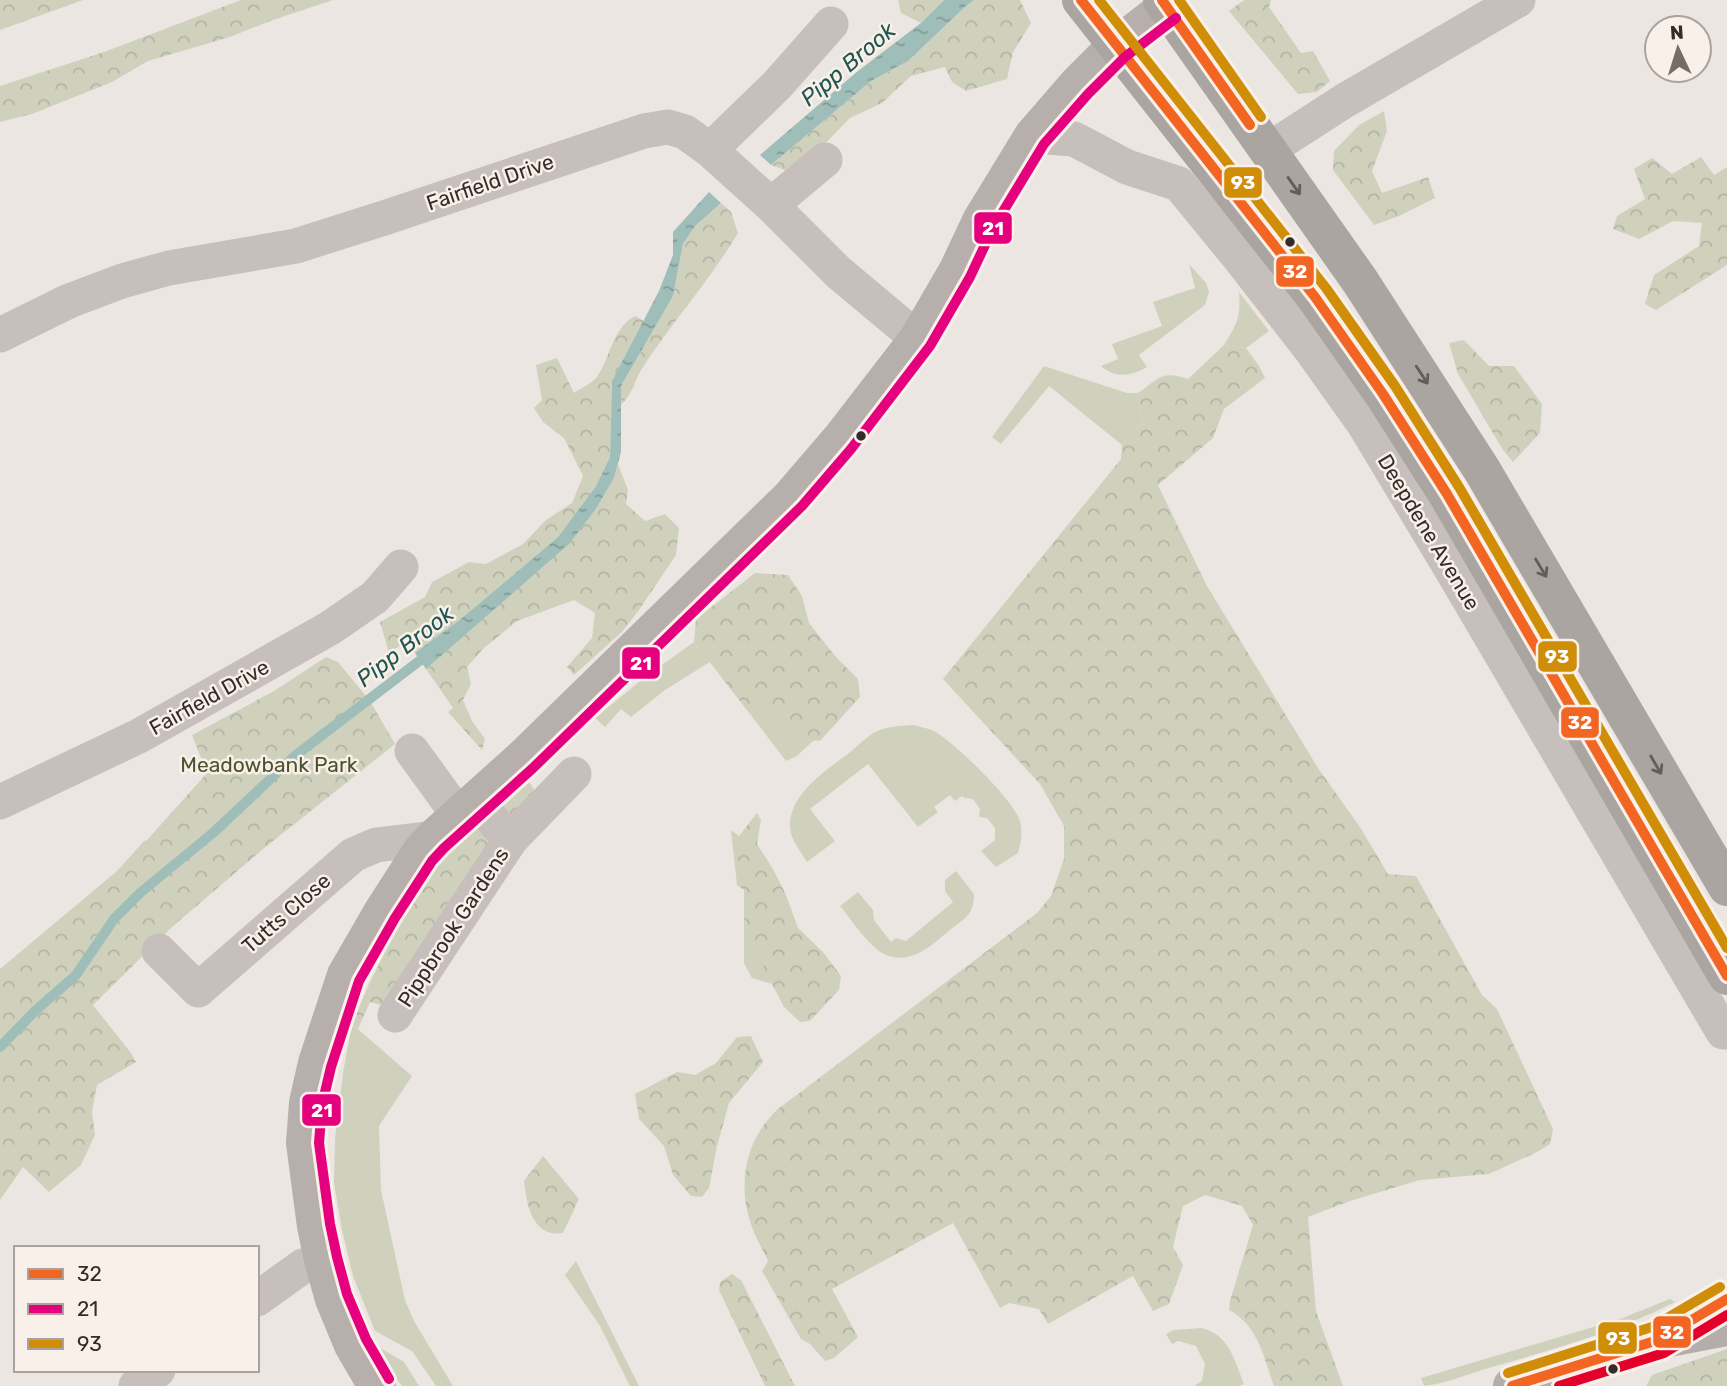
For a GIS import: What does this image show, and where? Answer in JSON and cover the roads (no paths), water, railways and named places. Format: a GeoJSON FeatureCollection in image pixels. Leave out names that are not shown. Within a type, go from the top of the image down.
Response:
{"type":"FeatureCollection","features":[{"type":"Feature","properties":{"kind":"highway","name":"Deepdene Avenue"},"geometry":{"type":"LineString","coordinates":[[1081,0],[1315,297],[1383,394],[1447,494],[1727,976]]}},
{"type":"Feature","properties":{"kind":"highway"},"geometry":{"type":"LineString","coordinates":[[1164,4],[1360,281],[1482,470],[1727,887]]}},
{"type":"Feature","properties":{"kind":"main road"},"geometry":{"type":"LineString","coordinates":[[1658,1340],[1727,1299]]}},
{"type":"Feature","properties":{"kind":"main road"},"geometry":{"type":"LineString","coordinates":[[1530,1383],[1658,1340],[1727,1327]]}},
{"type":"Feature","properties":{"kind":"street"},"geometry":{"type":"LineString","coordinates":[[1268,150],[1356,94],[1518,0]]}},
{"type":"Feature","properties":{"kind":"street"},"geometry":{"type":"LineString","coordinates":[[377,1386],[353,1345],[334,1299],[316,1226],[304,1143],[317,1063],[346,975],[421,852],[533,748],[791,496],[841,440],[918,339],[958,270],[981,221],[1033,136],[1078,84],[1164,4]]}},
{"type":"Feature","properties":{"kind":"street"},"geometry":{"type":"LineString","coordinates":[[710,150],[777,86],[831,24]]}},
{"type":"Feature","properties":{"kind":"street","name":"Fairfield Drive"},"geometry":{"type":"LineString","coordinates":[[0,335],[69,301],[122,281],[169,268],[296,246],[644,131],[668,127],[685,132],[710,150],[771,205],[838,272],[918,339]]}},
{"type":"Feature","properties":{"kind":"street","name":"Deepdene Avenue"},"geometry":{"type":"LineString","coordinates":[[1033,136],[1074,139],[1127,167],[1179,184],[1242,261],[1364,424],[1723,1032],[1727,1032]]}},
{"type":"Feature","properties":{"kind":"street"},"geometry":{"type":"LineString","coordinates":[[771,205],[825,160]]}},
{"type":"Feature","properties":{"kind":"street","name":"Fairfield Drive"},"geometry":{"type":"LineString","coordinates":[[0,802],[139,736],[330,628],[374,597],[401,567]]}},
{"type":"Feature","properties":{"kind":"street","name":"Pippbrook Gardens"},"geometry":{"type":"LineString","coordinates":[[412,751],[456,818],[511,839]]}},
{"type":"Feature","properties":{"kind":"street","name":"Pippbrook Gardens"},"geometry":{"type":"LineString","coordinates":[[395,1015],[511,839],[574,774]]}},
{"type":"Feature","properties":{"kind":"street","name":"Tutts Close"},"geometry":{"type":"LineString","coordinates":[[159,951],[198,990],[353,855],[456,818]]}},
{"type":"Feature","properties":{"kind":"street"},"geometry":{"type":"LineString","coordinates":[[259,1298],[303,1266],[323,1260]]}},
{"type":"Feature","properties":{"kind":"street"},"geometry":{"type":"LineString","coordinates":[[136,1386],[155,1372]]}},
{"type":"Feature","properties":{"kind":"water"},"geometry":{"type":"Polygon","coordinates":[[[944,0],[974,0],[908,61],[871,81],[771,165],[760,155],[858,71],[921,23],[944,0]]]}},
{"type":"Feature","properties":{"kind":"water"},"geometry":{"type":"Polygon","coordinates":[[[709,192],[721,203],[695,226],[683,244],[673,296],[621,386],[621,452],[614,478],[595,510],[569,544],[426,669],[415,653],[462,618],[558,537],[596,486],[610,457],[612,381],[659,291],[673,255],[673,232],[709,192]]]}},
{"type":"Feature","properties":{"kind":"waterway","name":"Pipp Brook"},"geometry":{"type":"LineString","coordinates":[[0,1047],[76,975],[114,919],[140,893],[214,832],[296,755],[431,652]]}},
{"type":"Feature","properties":{"kind":"park label","name":"Meadowbank Park"},"geometry":{"type":"Point","coordinates":[269,764]}}]}
